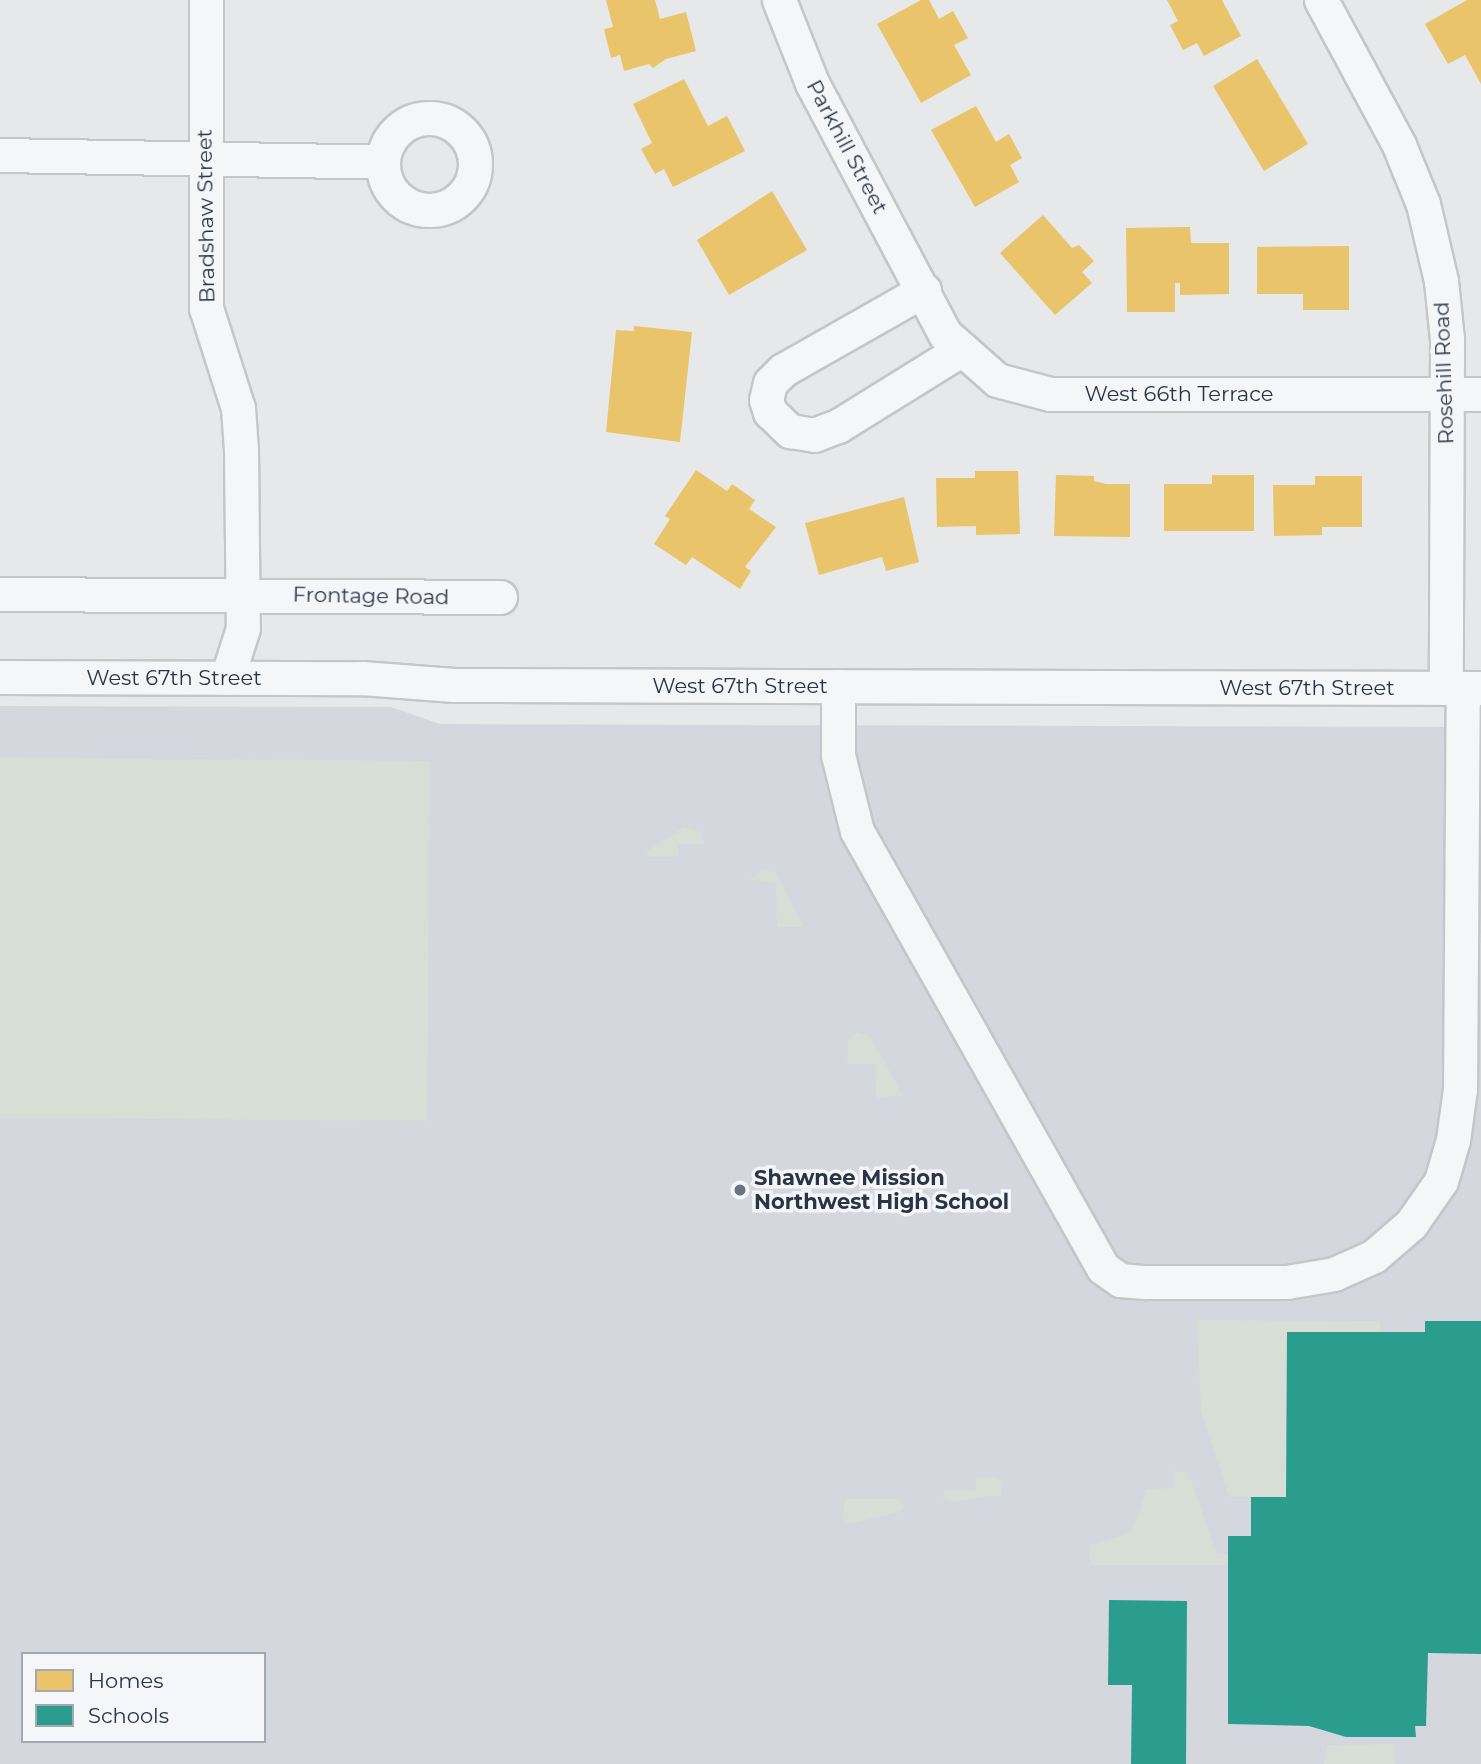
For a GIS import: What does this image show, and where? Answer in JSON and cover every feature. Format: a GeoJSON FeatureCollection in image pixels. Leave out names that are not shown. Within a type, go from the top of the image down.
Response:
{"type":"FeatureCollection","features":[{"type":"Feature","properties":{"kind":"street","name":"Bradshaw Street"},"geometry":{"type":"LineString","coordinates":[[206,0],[206,308],[237,408],[239,429],[243,628],[228,678]]}},
{"type":"Feature","properties":{"kind":"street","name":"Parkhill Street"},"geometry":{"type":"LineString","coordinates":[[779,0],[812,83],[924,290]]}},
{"type":"Feature","properties":{"kind":"street","name":"Rosehill Road"},"geometry":{"type":"LineString","coordinates":[[838,686],[838,755],[857,831],[1103,1268],[1121,1280],[1145,1282],[1287,1282],[1334,1275],[1374,1256],[1411,1224],[1441,1181],[1453,1140],[1460,1089],[1463,688],[1446,394],[1447,339],[1441,281],[1423,204],[1399,145],[1321,0]]}},
{"type":"Feature","properties":{"kind":"street"},"geometry":{"type":"LineString","coordinates":[[0,155],[382,162]]}},
{"type":"Feature","properties":{"kind":"street"},"geometry":{"type":"LineString","coordinates":[[924,290],[783,370],[770,383],[766,400],[770,412],[790,431],[814,435],[838,426],[962,349]]}},
{"type":"Feature","properties":{"kind":"street","name":"West 66th Terrace"},"geometry":{"type":"LineString","coordinates":[[924,290],[945,334],[997,380],[1050,394],[1481,394]]}},
{"type":"Feature","properties":{"kind":"street"},"geometry":{"type":"LineString","coordinates":[[0,594],[242,594]]}},
{"type":"Feature","properties":{"kind":"street","name":"Frontage Road"},"geometry":{"type":"LineString","coordinates":[[242,594],[500,597]]}},
{"type":"Feature","properties":{"kind":"street","name":"West 67th Street"},"geometry":{"type":"LineString","coordinates":[[0,677],[362,678],[454,685],[1463,688]]}},
{"type":"Feature","properties":{"kind":"shaded area","name":"Shawnee Mission Northwest High School"},"geometry":{"type":"Polygon","coordinates":[[[0,706],[391,707],[440,724],[1481,727],[1481,1764],[0,1764],[0,706]]]}},
{"type":"Feature","properties":{"kind":"shaded area"},"geometry":{"type":"Polygon","coordinates":[[[0,757],[430,761],[427,1121],[0,1118],[0,757]]]}},
{"type":"Feature","properties":{"kind":"shaded area"},"geometry":{"type":"Polygon","coordinates":[[[684,827],[701,832],[704,844],[678,844],[678,857],[648,857],[646,852],[684,827]]]}},
{"type":"Feature","properties":{"kind":"shaded area"},"geometry":{"type":"Polygon","coordinates":[[[762,869],[776,873],[804,927],[777,927],[776,883],[750,880],[762,869]]]}},
{"type":"Feature","properties":{"kind":"shaded area"},"geometry":{"type":"Polygon","coordinates":[[[858,1032],[871,1038],[904,1097],[876,1098],[875,1064],[847,1064],[848,1040],[858,1032]]]}},
{"type":"Feature","properties":{"kind":"shaded area"},"geometry":{"type":"Polygon","coordinates":[[[1197,1320],[1380,1321],[1380,1332],[1287,1332],[1286,1497],[1229,1497],[1201,1411],[1197,1320]]]}},
{"type":"Feature","properties":{"kind":"shaded area"},"geometry":{"type":"Polygon","coordinates":[[[1174,1471],[1188,1472],[1217,1554],[1228,1554],[1228,1565],[1090,1565],[1090,1545],[1127,1534],[1138,1518],[1146,1489],[1173,1488],[1174,1471]]]}},
{"type":"Feature","properties":{"kind":"shaded area"},"geometry":{"type":"Polygon","coordinates":[[[996,1477],[1003,1481],[1001,1495],[950,1502],[943,1498],[945,1490],[976,1491],[976,1478],[996,1477]]]}},
{"type":"Feature","properties":{"kind":"shaded area"},"geometry":{"type":"Polygon","coordinates":[[[845,1499],[897,1499],[905,1507],[900,1512],[847,1524],[842,1519],[845,1499]]]}},
{"type":"Feature","properties":{"kind":"shaded area"},"geometry":{"type":"Polygon","coordinates":[[[1394,1744],[1395,1764],[1324,1764],[1327,1745],[1394,1744]]]}},
{"type":"Feature","properties":{"kind":"building: Homes"},"geometry":{"type":"Polygon","coordinates":[[[606,0],[655,0],[660,19],[686,12],[696,51],[666,59],[653,68],[649,64],[624,71],[620,55],[611,58],[604,29],[613,27],[606,0]]]}},
{"type":"Feature","properties":{"kind":"building: Homes"},"geometry":{"type":"Polygon","coordinates":[[[921,0],[929,0],[939,19],[953,11],[968,38],[954,45],[971,75],[921,103],[877,24],[921,0]]]}},
{"type":"Feature","properties":{"kind":"building: Homes"},"geometry":{"type":"Polygon","coordinates":[[[1167,0],[1222,0],[1241,36],[1204,56],[1197,43],[1183,50],[1170,25],[1178,21],[1167,0]]]}},
{"type":"Feature","properties":{"kind":"building: Homes"},"geometry":{"type":"Polygon","coordinates":[[[1467,0],[1481,0],[1481,84],[1465,55],[1448,64],[1425,24],[1467,0]]]}},
{"type":"Feature","properties":{"kind":"building: Homes"},"geometry":{"type":"Polygon","coordinates":[[[1257,59],[1308,144],[1264,171],[1213,86],[1257,59]]]}},
{"type":"Feature","properties":{"kind":"building: Homes"},"geometry":{"type":"Polygon","coordinates":[[[684,79],[708,126],[727,116],[745,151],[673,187],[664,169],[655,174],[641,149],[652,143],[633,104],[684,79]]]}},
{"type":"Feature","properties":{"kind":"building: Homes"},"geometry":{"type":"Polygon","coordinates":[[[976,106],[996,142],[1009,134],[1022,158],[1010,165],[1019,182],[975,207],[931,130],[976,106]]]}},
{"type":"Feature","properties":{"kind":"building: Homes"},"geometry":{"type":"Polygon","coordinates":[[[772,191],[807,250],[729,295],[697,240],[772,191]]]}},
{"type":"Feature","properties":{"kind":"building: Homes"},"geometry":{"type":"Polygon","coordinates":[[[1043,215],[1072,248],[1079,245],[1094,261],[1082,272],[1092,283],[1055,315],[1000,253],[1043,215]]]}},
{"type":"Feature","properties":{"kind":"building: Homes"},"geometry":{"type":"Polygon","coordinates":[[[1190,227],[1191,243],[1229,243],[1229,294],[1180,295],[1180,283],[1175,283],[1175,312],[1127,312],[1126,228],[1190,227]]]}},
{"type":"Feature","properties":{"kind":"building: Homes"},"geometry":{"type":"Polygon","coordinates":[[[1349,246],[1349,310],[1303,310],[1303,294],[1257,294],[1257,247],[1349,246]]]}},
{"type":"Feature","properties":{"kind":"building: Homes"},"geometry":{"type":"Polygon","coordinates":[[[634,326],[692,332],[680,442],[606,432],[616,330],[634,331],[634,326]]]}},
{"type":"Feature","properties":{"kind":"building: Homes"},"geometry":{"type":"Polygon","coordinates":[[[696,470],[727,491],[732,484],[755,500],[749,509],[776,527],[745,567],[751,571],[740,589],[692,557],[686,565],[654,544],[670,519],[665,516],[696,470]]]}},
{"type":"Feature","properties":{"kind":"building: Homes"},"geometry":{"type":"Polygon","coordinates":[[[975,471],[1018,471],[1020,534],[976,535],[976,526],[937,527],[936,478],[975,478],[975,471]]]}},
{"type":"Feature","properties":{"kind":"building: Homes"},"geometry":{"type":"Polygon","coordinates":[[[1056,475],[1094,476],[1094,481],[1106,484],[1130,484],[1130,537],[1054,536],[1056,475]]]}},
{"type":"Feature","properties":{"kind":"building: Homes"},"geometry":{"type":"Polygon","coordinates":[[[1212,475],[1254,475],[1254,531],[1164,531],[1164,484],[1212,484],[1212,475]]]}},
{"type":"Feature","properties":{"kind":"building: Homes"},"geometry":{"type":"Polygon","coordinates":[[[1315,476],[1362,476],[1362,527],[1322,527],[1322,535],[1274,536],[1273,485],[1315,485],[1315,476]]]}},
{"type":"Feature","properties":{"kind":"building: Homes"},"geometry":{"type":"Polygon","coordinates":[[[904,497],[919,562],[886,571],[882,557],[819,575],[805,523],[904,497]]]}},
{"type":"Feature","properties":{"kind":"building: Schools"},"geometry":{"type":"Polygon","coordinates":[[[1425,1321],[1481,1321],[1481,1654],[1428,1653],[1426,1726],[1415,1726],[1416,1737],[1346,1737],[1309,1726],[1228,1724],[1228,1536],[1251,1536],[1251,1497],[1286,1497],[1287,1332],[1425,1332],[1425,1321]]]}},
{"type":"Feature","properties":{"kind":"building: Schools"},"geometry":{"type":"Polygon","coordinates":[[[1109,1600],[1187,1601],[1186,1764],[1131,1764],[1132,1685],[1108,1685],[1109,1600]]]}},
{"type":"Feature","properties":{"kind":"place","name":"Shawnee Mission Northwest High School"},"geometry":{"type":"Point","coordinates":[740,1190]}}]}
